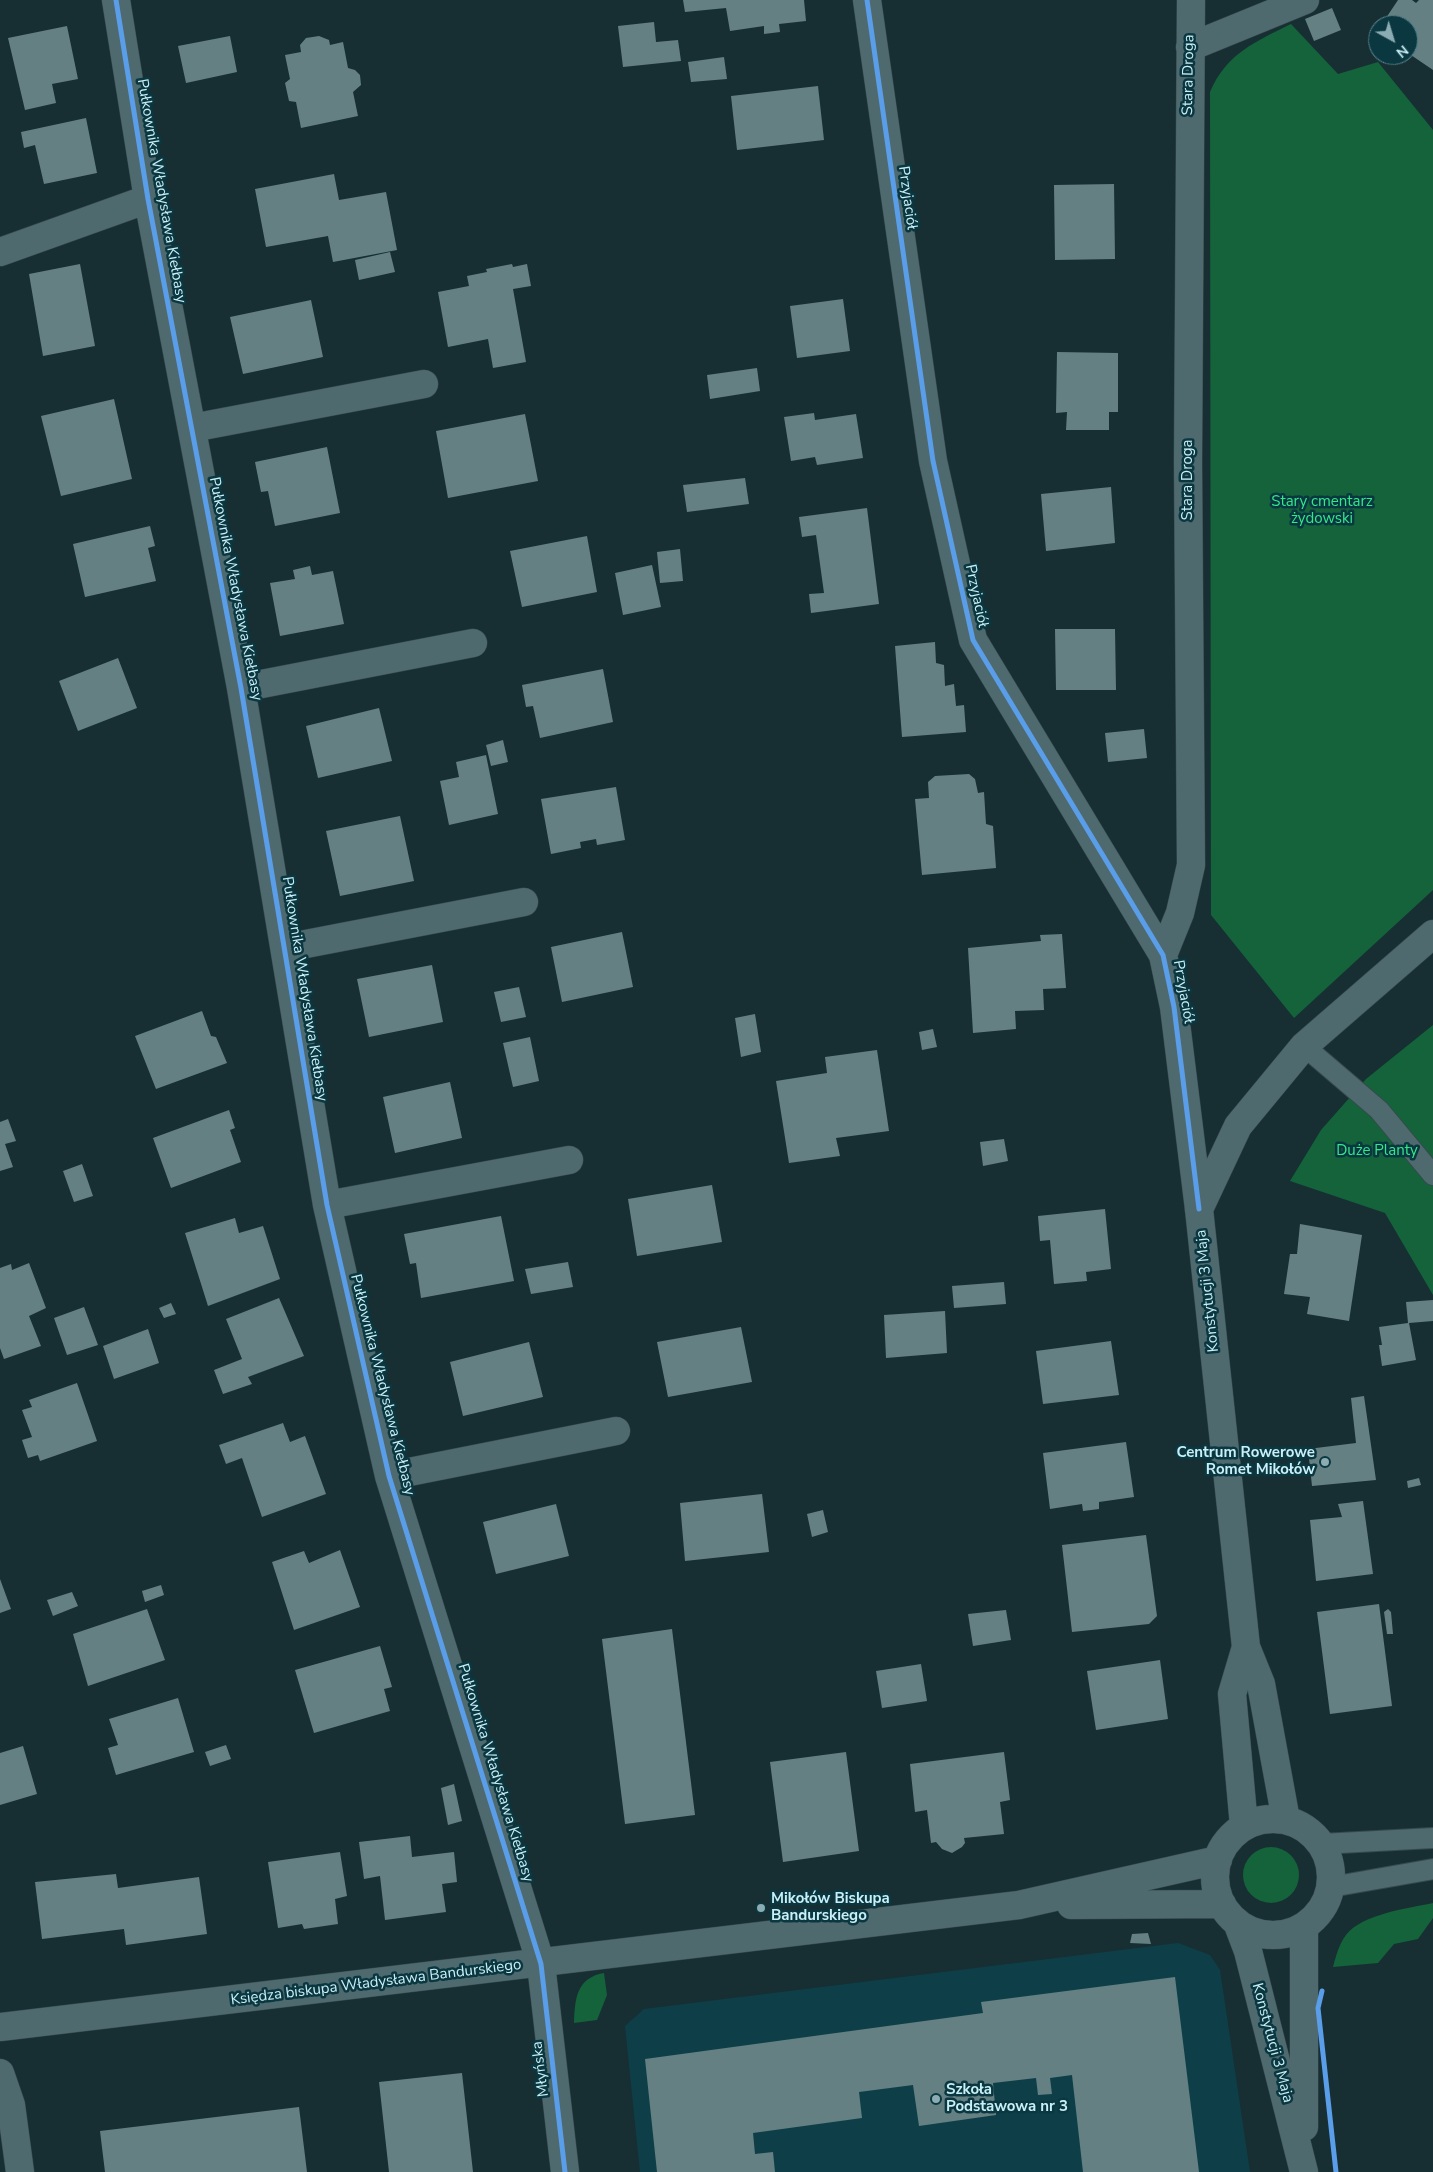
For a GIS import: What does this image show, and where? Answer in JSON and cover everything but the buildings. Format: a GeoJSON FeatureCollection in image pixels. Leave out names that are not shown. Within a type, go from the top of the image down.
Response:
{"type":"FeatureCollection","features":[{"type":"Feature","properties":{"kind":"street","name":"Pułkownika Władysława Kiełbasy"},"geometry":{"type":"LineString","coordinates":[[116,0],[148,199],[242,688],[327,1205],[389,1476],[541,1964]]}},
{"type":"Feature","properties":{"kind":"street","name":"Przyjaciół"},"geometry":{"type":"LineString","coordinates":[[867,0],[933,461],[973,640],[1163,955],[1174,1006],[1199,1208]]}},
{"type":"Feature","properties":{"kind":"street","name":"Stara Droga"},"geometry":{"type":"LineString","coordinates":[[1163,955],[1180,913],[1191,864],[1188,462],[1191,0]]}},
{"type":"Feature","properties":{"kind":"street"},"geometry":{"type":"LineString","coordinates":[[1190,47],[1305,0]]}},
{"type":"Feature","properties":{"kind":"street"},"geometry":{"type":"LineString","coordinates":[[0,252],[148,199]]}},
{"type":"Feature","properties":{"kind":"street"},"geometry":{"type":"LineString","coordinates":[[192,428],[424,384]]}},
{"type":"Feature","properties":{"kind":"street","name":"Pułkownika Władysława Kiełbasy"},"geometry":{"type":"LineString","coordinates":[[242,688],[473,643]]}},
{"type":"Feature","properties":{"kind":"street","name":"Pułkownika Władysława Kiełbasy"},"geometry":{"type":"LineString","coordinates":[[285,948],[524,902]]}},
{"type":"Feature","properties":{"kind":"street","name":"Konstytucji 3 Maja"},"geometry":{"type":"LineString","coordinates":[[1286,1820],[1261,1684],[1246,1647],[1199,1208],[1238,1126],[1304,1046],[1433,934]]}},
{"type":"Feature","properties":{"kind":"street"},"geometry":{"type":"LineString","coordinates":[[327,1205],[569,1160]]}},
{"type":"Feature","properties":{"kind":"street","name":"Pułkownika Władysława Kiełbasy"},"geometry":{"type":"LineString","coordinates":[[389,1476],[616,1431]]}},
{"type":"Feature","properties":{"kind":"street","name":"Konstytucji 3 Maja"},"geometry":{"type":"LineString","coordinates":[[1244,1826],[1232,1694],[1246,1647]]}},
{"type":"Feature","properties":{"kind":"street"},"geometry":{"type":"LineString","coordinates":[[1265,1819],[1286,1820],[1306,1828],[1321,1844],[1330,1864],[1331,1887],[1322,1909],[1304,1926],[1282,1935],[1258,1933],[1229,1913],[1215,1882],[1218,1860],[1228,1840],[1244,1826],[1265,1819]]}},
{"type":"Feature","properties":{"kind":"street","name":"Księdza biskupa Władysława Bandurskiego"},"geometry":{"type":"LineString","coordinates":[[0,2027],[541,1964],[1019,1905],[1218,1860]]}},
{"type":"Feature","properties":{"kind":"street","name":"Księdza biskupa Władysława Bandurskiego"},"geometry":{"type":"LineString","coordinates":[[1019,1905],[1229,1913]]}},
{"type":"Feature","properties":{"kind":"street","name":"Konstytucji 3 Maja"},"geometry":{"type":"LineString","coordinates":[[1229,1913],[1248,1951],[1304,2168]]}},
{"type":"Feature","properties":{"kind":"street","name":"Konstytucji 3 Maja"},"geometry":{"type":"LineString","coordinates":[[1304,1926],[1304,2168]]}},
{"type":"Feature","properties":{"kind":"street","name":"Młyńska"},"geometry":{"type":"LineString","coordinates":[[541,1964],[565,2172]]}},
{"type":"Feature","properties":{"kind":"street"},"geometry":{"type":"LineString","coordinates":[[0,2072],[11,2105],[20,2172]]}},
{"type":"Feature","properties":{"kind":"lane"},"geometry":{"type":"LineString","coordinates":[[1304,1046],[1380,1110],[1433,1175]]}},
{"type":"Feature","properties":{"kind":"lane"},"geometry":{"type":"LineString","coordinates":[[1321,1844],[1433,1838]]}},
{"type":"Feature","properties":{"kind":"lane"},"geometry":{"type":"LineString","coordinates":[[1331,1887],[1433,1869]]}},
{"type":"Feature","properties":{"kind":"shaded area","name":"Szkoła Podstawowa nr 3"},"geometry":{"type":"Polygon","coordinates":[[[1178,1943],[1210,1955],[1220,1970],[1250,2172],[640,2172],[625,2026],[644,2009],[1178,1943]]]}},
{"type":"Feature","properties":{"kind":"green space","name":"Stary cmentarz żydowski"},"geometry":{"type":"Polygon","coordinates":[[[1291,24],[1338,74],[1368,65],[1380,65],[1433,130],[1433,890],[1294,1018],[1211,915],[1210,92],[1225,67],[1234,58],[1243,50],[1291,24]]]}},
{"type":"Feature","properties":{"kind":"green space","name":"Duże Planty"},"geometry":{"type":"Polygon","coordinates":[[[1433,1025],[1433,1295],[1385,1213],[1290,1181],[1321,1130],[1366,1079],[1433,1025]]]}},
{"type":"Feature","properties":{"kind":"green space"},"geometry":{"type":"Polygon","coordinates":[[[1265,1847],[1277,1847],[1287,1851],[1295,1859],[1299,1875],[1295,1891],[1287,1899],[1277,1903],[1265,1903],[1255,1899],[1247,1891],[1243,1881],[1243,1869],[1247,1859],[1255,1851],[1265,1847]]]}},
{"type":"Feature","properties":{"kind":"green space"},"geometry":{"type":"Polygon","coordinates":[[[1433,1903],[1433,1918],[1418,1939],[1394,1944],[1378,1963],[1333,1967],[1341,1942],[1353,1928],[1386,1913],[1433,1903]]]}},
{"type":"Feature","properties":{"kind":"green space"},"geometry":{"type":"Polygon","coordinates":[[[604,1973],[607,1995],[597,2020],[574,2023],[575,2006],[582,1985],[595,1976],[604,1973]]]}},
{"type":"Feature","properties":{"kind":"cycle path"},"geometry":{"type":"LineString","coordinates":[[116,0],[148,199],[241,688],[327,1205],[389,1476],[541,1964],[565,2172]]}},
{"type":"Feature","properties":{"kind":"cycle path"},"geometry":{"type":"LineString","coordinates":[[867,0],[933,461],[973,640],[1163,955],[1174,1007],[1199,1209]]}},
{"type":"Feature","properties":{"kind":"cycle path"},"geometry":{"type":"LineString","coordinates":[[1322,1991],[1318,2008],[1336,2172]]}},
{"type":"Feature","properties":{"kind":"place","name":"Centrum Rowerowe Romet Mikołów"},"geometry":{"type":"Point","coordinates":[1325,1462]}},
{"type":"Feature","properties":{"kind":"place","name":"Mikołów Biskupa Bandurskiego"},"geometry":{"type":"Point","coordinates":[761,1908]}},
{"type":"Feature","properties":{"kind":"place","name":"Szkoła Podstawowa nr 3"},"geometry":{"type":"Point","coordinates":[936,2099]}}]}
